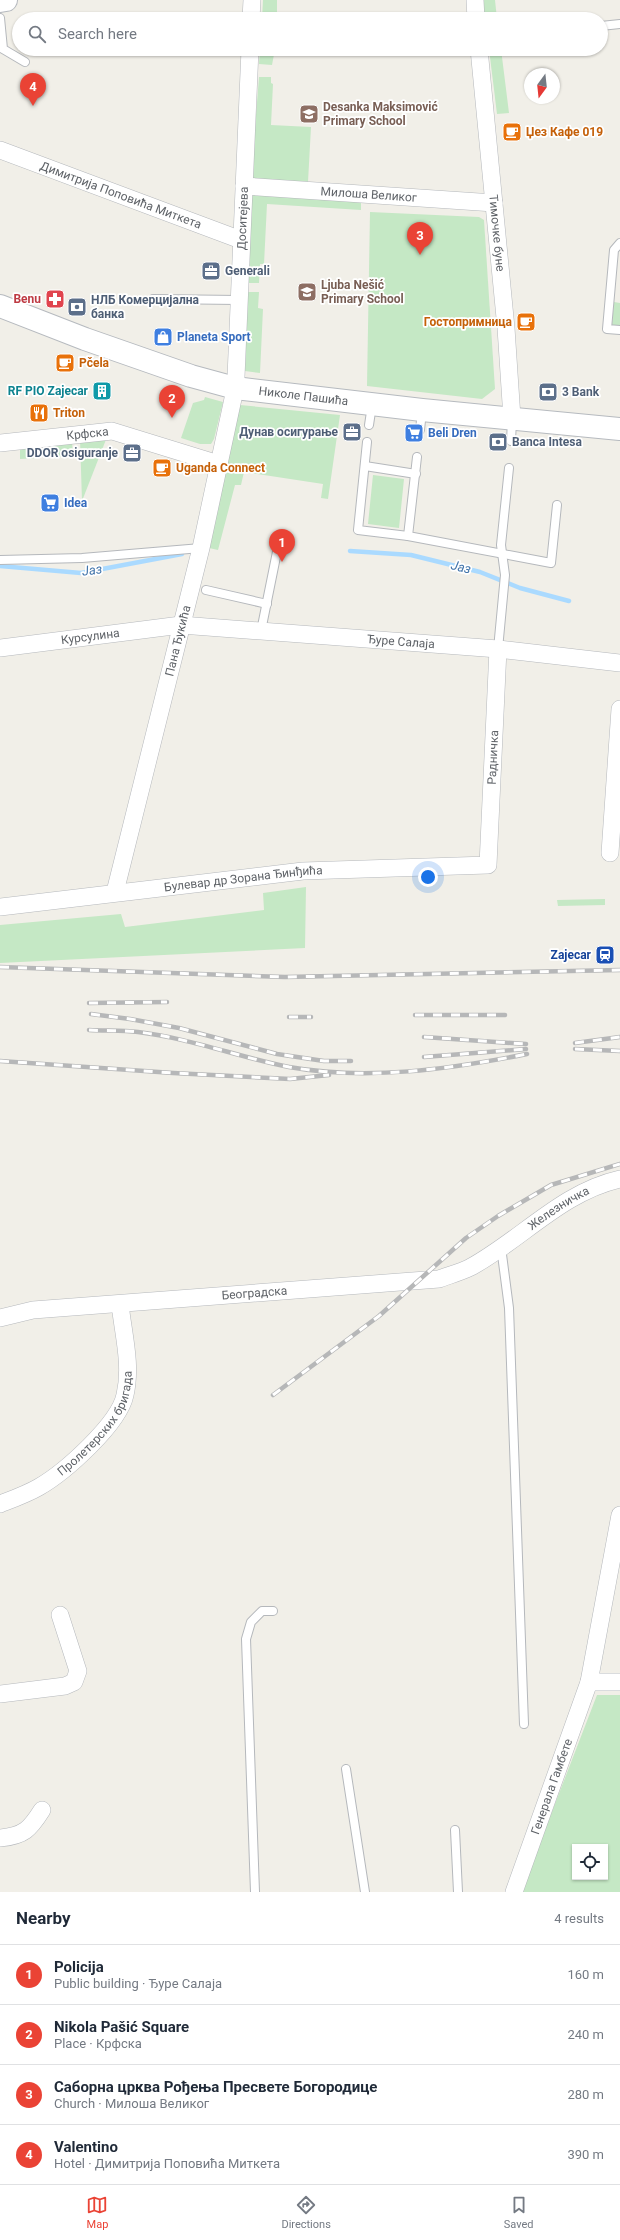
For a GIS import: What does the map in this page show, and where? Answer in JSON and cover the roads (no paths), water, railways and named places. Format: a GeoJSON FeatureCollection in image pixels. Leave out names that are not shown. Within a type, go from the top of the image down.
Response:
{"type":"FeatureCollection","features":[{"type":"Feature","properties":{"kind":"street"},"geometry":{"type":"LineString","coordinates":[[0,1],[6,0]]}},
{"type":"Feature","properties":{"kind":"street"},"geometry":{"type":"LineString","coordinates":[[251,12],[252,0]]}},
{"type":"Feature","properties":{"kind":"street"},"geometry":{"type":"LineString","coordinates":[[475,0],[476,12]]}},
{"type":"Feature","properties":{"kind":"street","name":"Доситејева"},"geometry":{"type":"LineString","coordinates":[[234,388],[250,56]]}},
{"type":"Feature","properties":{"kind":"street","name":"Тимочке буне"},"geometry":{"type":"LineString","coordinates":[[480,56],[494,203],[493,258],[511,385],[512,418]]}},
{"type":"Feature","properties":{"kind":"street","name":"Димитрија Поповића Миткета"},"geometry":{"type":"LineString","coordinates":[[0,150],[241,240]]}},
{"type":"Feature","properties":{"kind":"street","name":"Милоша Великог"},"geometry":{"type":"LineString","coordinates":[[244,186],[494,203]]}},
{"type":"Feature","properties":{"kind":"street","name":"Николе Пашића"},"geometry":{"type":"LineString","coordinates":[[0,306],[92,342],[191,376],[234,388],[371,414],[421,420],[512,418],[620,429]]}},
{"type":"Feature","properties":{"kind":"street","name":"Пана Ђукића"},"geometry":{"type":"LineString","coordinates":[[115,892],[200,548],[234,388]]}},
{"type":"Feature","properties":{"kind":"street","name":"Крфска"},"geometry":{"type":"LineString","coordinates":[[0,443],[112,431],[219,464]]}},
{"type":"Feature","properties":{"kind":"street","name":"Ђуре Салаја"},"geometry":{"type":"LineString","coordinates":[[181,625],[498,649],[620,663]]}},
{"type":"Feature","properties":{"kind":"street","name":"Курсулина"},"geometry":{"type":"LineString","coordinates":[[0,648],[181,625]]}},
{"type":"Feature","properties":{"kind":"street","name":"Радничка"},"geometry":{"type":"LineString","coordinates":[[488,865],[498,649]]}},
{"type":"Feature","properties":{"kind":"street"},"geometry":{"type":"LineString","coordinates":[[610,853],[620,709]]}},
{"type":"Feature","properties":{"kind":"street","name":"Булевар др Зорана Ђинђића"},"geometry":{"type":"LineString","coordinates":[[0,907],[115,892],[326,869],[488,865]]}},
{"type":"Feature","properties":{"kind":"street","name":"Железничка"},"geometry":{"type":"LineString","coordinates":[[501,1247],[572,1197],[597,1185],[620,1179]]}},
{"type":"Feature","properties":{"kind":"street","name":"Београдска"},"geometry":{"type":"LineString","coordinates":[[0,1318],[33,1310],[432,1280],[470,1268],[501,1247]]}},
{"type":"Feature","properties":{"kind":"street","name":"Пролетерских бригада"},"geometry":{"type":"LineString","coordinates":[[0,1504],[21,1496],[55,1476],[98,1437],[114,1420],[125,1396],[128,1369],[120,1304]]}},
{"type":"Feature","properties":{"kind":"street","name":"Генерала Гамбете"},"geometry":{"type":"LineString","coordinates":[[514,1892],[588,1682],[620,1516]]}},
{"type":"Feature","properties":{"kind":"street"},"geometry":{"type":"LineString","coordinates":[[0,1694],[65,1686],[74,1682],[78,1672],[60,1615]]}},
{"type":"Feature","properties":{"kind":"street"},"geometry":{"type":"LineString","coordinates":[[588,1682],[620,1682]]}},
{"type":"Feature","properties":{"kind":"street"},"geometry":{"type":"LineString","coordinates":[[0,1838],[26,1832],[32,1826],[42,1810]]}},
{"type":"Feature","properties":{"kind":"lane"},"geometry":{"type":"LineString","coordinates":[[0,18],[3,49],[12,54]]}},
{"type":"Feature","properties":{"kind":"lane"},"geometry":{"type":"LineString","coordinates":[[608,25],[620,24]]}},
{"type":"Feature","properties":{"kind":"lane"},"geometry":{"type":"LineString","coordinates":[[15,56],[25,62]]}},
{"type":"Feature","properties":{"kind":"lane"},"geometry":{"type":"LineString","coordinates":[[620,242],[614,250],[607,329],[620,330]]}},
{"type":"Feature","properties":{"kind":"lane"},"geometry":{"type":"LineString","coordinates":[[152,299],[239,300]]}},
{"type":"Feature","properties":{"kind":"lane"},"geometry":{"type":"LineString","coordinates":[[512,418],[512,441]]}},
{"type":"Feature","properties":{"kind":"lane"},"geometry":{"type":"LineString","coordinates":[[367,442],[358,530],[408,536],[551,562],[556,505]]}},
{"type":"Feature","properties":{"kind":"lane"},"geometry":{"type":"LineString","coordinates":[[408,536],[418,458]]}},
{"type":"Feature","properties":{"kind":"lane"},"geometry":{"type":"LineString","coordinates":[[365,466],[416,474]]}},
{"type":"Feature","properties":{"kind":"lane"},"geometry":{"type":"LineString","coordinates":[[498,649],[506,575],[502,554],[509,468]]}},
{"type":"Feature","properties":{"kind":"lane"},"geometry":{"type":"LineString","coordinates":[[261,630],[280,537]]}},
{"type":"Feature","properties":{"kind":"lane"},"geometry":{"type":"LineString","coordinates":[[0,560],[82,558],[200,548]]}},
{"type":"Feature","properties":{"kind":"lane"},"geometry":{"type":"LineString","coordinates":[[206,590],[267,604]]}},
{"type":"Feature","properties":{"kind":"lane"},"geometry":{"type":"LineString","coordinates":[[501,1247],[509,1308],[524,1724]]}},
{"type":"Feature","properties":{"kind":"lane"},"geometry":{"type":"LineString","coordinates":[[255,1892],[246,1639],[251,1622],[262,1611],[272,1610]]}},
{"type":"Feature","properties":{"kind":"lane"},"geometry":{"type":"LineString","coordinates":[[346,1770],[366,1892]]}},
{"type":"Feature","properties":{"kind":"lane"},"geometry":{"type":"LineString","coordinates":[[456,1830],[458,1892]]}},
{"type":"Feature","properties":{"kind":"waterway","name":"Јаз"},"geometry":{"type":"LineString","coordinates":[[350,551],[411,555],[480,572],[520,588],[569,601]]}},
{"type":"Feature","properties":{"kind":"waterway","name":"Јаз"},"geometry":{"type":"LineString","coordinates":[[0,566],[81,573],[182,554]]}},
{"type":"Feature","properties":{"kind":"railway"},"geometry":{"type":"LineString","coordinates":[[0,967],[285,977],[620,970]]}},
{"type":"Feature","properties":{"kind":"railway"},"geometry":{"type":"LineString","coordinates":[[89,1003],[167,1002]]}},
{"type":"Feature","properties":{"kind":"railway"},"geometry":{"type":"LineString","coordinates":[[91,1014],[179,1028],[277,1054],[324,1061],[351,1061]]}},
{"type":"Feature","properties":{"kind":"railway"},"geometry":{"type":"LineString","coordinates":[[415,1015],[505,1015]]}},
{"type":"Feature","properties":{"kind":"railway"},"geometry":{"type":"LineString","coordinates":[[289,1017],[311,1017]]}},
{"type":"Feature","properties":{"kind":"railway"},"geometry":{"type":"LineString","coordinates":[[89,1030],[132,1031],[157,1035],[289,1067],[349,1073],[379,1073],[439,1068],[527,1054]]}},
{"type":"Feature","properties":{"kind":"railway"},"geometry":{"type":"LineString","coordinates":[[424,1037],[526,1044]]}},
{"type":"Feature","properties":{"kind":"railway"},"geometry":{"type":"LineString","coordinates":[[575,1043],[620,1037]]}},
{"type":"Feature","properties":{"kind":"railway"},"geometry":{"type":"LineString","coordinates":[[424,1057],[526,1049]]}},
{"type":"Feature","properties":{"kind":"railway"},"geometry":{"type":"LineString","coordinates":[[575,1049],[620,1051]]}},
{"type":"Feature","properties":{"kind":"railway"},"geometry":{"type":"LineString","coordinates":[[0,1061],[173,1073],[290,1079],[329,1075]]}},
{"type":"Feature","properties":{"kind":"railway"},"geometry":{"type":"LineString","coordinates":[[273,1395],[379,1316],[466,1238],[498,1216],[551,1185],[620,1164]]}},
{"type":"Feature","properties":{"kind":"place","name":"Valentino"},"geometry":{"type":"Point","coordinates":[33,106]}},
{"type":"Feature","properties":{"kind":"place","name":"Desanka Maksimović Primary School"},"geometry":{"type":"Point","coordinates":[309,114]}},
{"type":"Feature","properties":{"kind":"place","name":"Џез Кафе 019"},"geometry":{"type":"Point","coordinates":[512,132]}},
{"type":"Feature","properties":{"kind":"place","name":"Саборна црква Рођења Пресвете Богородице"},"geometry":{"type":"Point","coordinates":[420,255]}},
{"type":"Feature","properties":{"kind":"place","name":"Generali"},"geometry":{"type":"Point","coordinates":[211,271]}},
{"type":"Feature","properties":{"kind":"place","name":"Ljuba Nešić Primary School"},"geometry":{"type":"Point","coordinates":[307,292]}},
{"type":"Feature","properties":{"kind":"place","name":"Benu"},"geometry":{"type":"Point","coordinates":[55,299]}},
{"type":"Feature","properties":{"kind":"place","name":"НЛБ Комерцијална банка"},"geometry":{"type":"Point","coordinates":[77,307]}},
{"type":"Feature","properties":{"kind":"place","name":"Гостопримница"},"geometry":{"type":"Point","coordinates":[526,322]}},
{"type":"Feature","properties":{"kind":"place","name":"Planeta Sport"},"geometry":{"type":"Point","coordinates":[163,337]}},
{"type":"Feature","properties":{"kind":"place","name":"Pčela"},"geometry":{"type":"Point","coordinates":[65,363]}},
{"type":"Feature","properties":{"kind":"place","name":"RF PIO Zajecar"},"geometry":{"type":"Point","coordinates":[102,391]}},
{"type":"Feature","properties":{"kind":"place","name":"3 Bank"},"geometry":{"type":"Point","coordinates":[548,392]}},
{"type":"Feature","properties":{"kind":"place","name":"Triton"},"geometry":{"type":"Point","coordinates":[39,413]}},
{"type":"Feature","properties":{"kind":"place","name":"Nikola Pašić Square"},"geometry":{"type":"Point","coordinates":[172,418]}},
{"type":"Feature","properties":{"kind":"place","name":"Дунав осигурање"},"geometry":{"type":"Point","coordinates":[352,432]}},
{"type":"Feature","properties":{"kind":"place","name":"Beli Dren"},"geometry":{"type":"Point","coordinates":[414,433]}},
{"type":"Feature","properties":{"kind":"place","name":"Banca Intesa"},"geometry":{"type":"Point","coordinates":[498,442]}},
{"type":"Feature","properties":{"kind":"place","name":"DDOR osiguranje"},"geometry":{"type":"Point","coordinates":[132,453]}},
{"type":"Feature","properties":{"kind":"place","name":"Uganda Connect"},"geometry":{"type":"Point","coordinates":[162,468]}},
{"type":"Feature","properties":{"kind":"place","name":"Idea"},"geometry":{"type":"Point","coordinates":[50,503]}},
{"type":"Feature","properties":{"kind":"place","name":"Policija"},"geometry":{"type":"Point","coordinates":[282,562]}},
{"type":"Feature","properties":{"kind":"place","name":"Zajecar"},"geometry":{"type":"Point","coordinates":[605,955]}}]}
